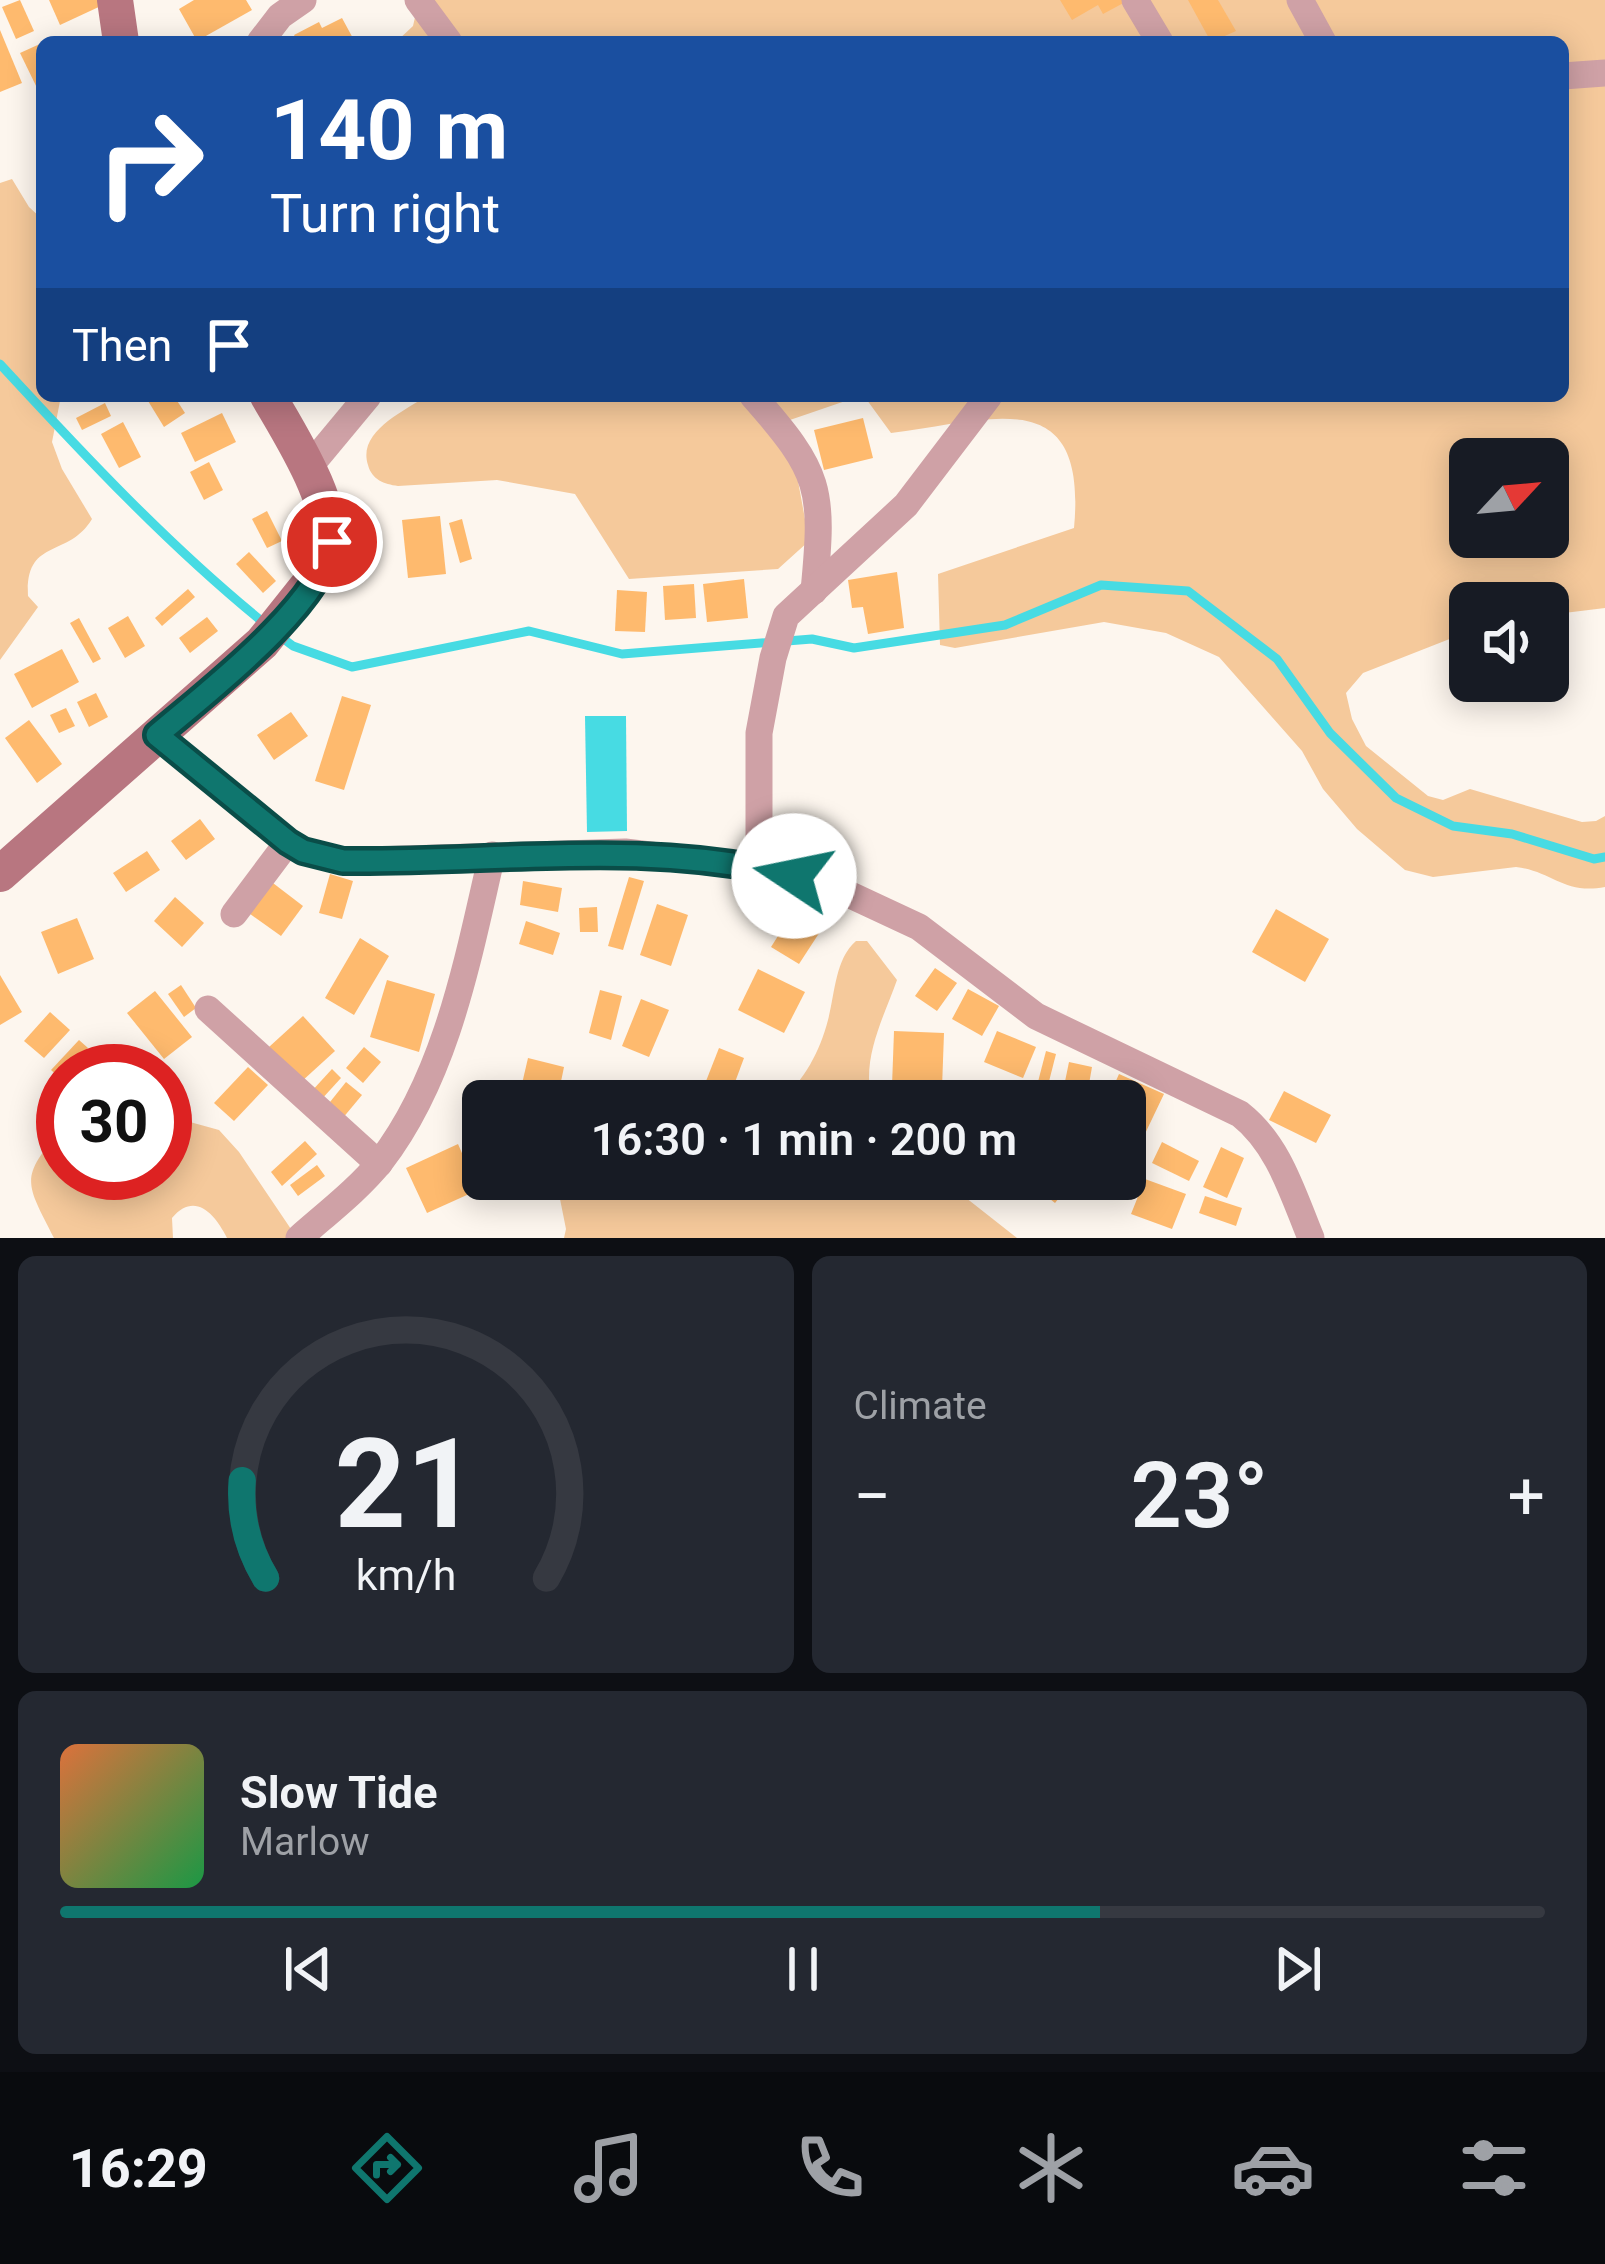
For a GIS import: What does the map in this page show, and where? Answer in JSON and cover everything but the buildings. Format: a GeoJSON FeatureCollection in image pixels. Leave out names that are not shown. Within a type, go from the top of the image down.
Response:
{"type":"FeatureCollection","features":[{"type":"Feature","properties":{"kind":"street"},"geometry":{"type":"LineString","coordinates":[[115,0],[120,36]]}},
{"type":"Feature","properties":{"kind":"street"},"geometry":{"type":"LineString","coordinates":[[265,36],[280,16],[303,0]]}},
{"type":"Feature","properties":{"kind":"street"},"geometry":{"type":"LineString","coordinates":[[418,0],[445,36]]}},
{"type":"Feature","properties":{"kind":"street"},"geometry":{"type":"LineString","coordinates":[[1135,0],[1156,36]]}},
{"type":"Feature","properties":{"kind":"street"},"geometry":{"type":"LineString","coordinates":[[1300,0],[1320,36]]}},
{"type":"Feature","properties":{"kind":"street"},"geometry":{"type":"LineString","coordinates":[[1569,76],[1605,73]]}},
{"type":"Feature","properties":{"kind":"street"},"geometry":{"type":"LineString","coordinates":[[0,874],[272,632],[329,559],[332,542],[309,467],[271,402]]}},
{"type":"Feature","properties":{"kind":"street"},"geometry":{"type":"LineString","coordinates":[[309,467],[363,402]]}},
{"type":"Feature","properties":{"kind":"street"},"geometry":{"type":"LineString","coordinates":[[758,402],[796,444],[813,482],[819,531],[814,591]]}},
{"type":"Feature","properties":{"kind":"street"},"geometry":{"type":"LineString","coordinates":[[759,868],[759,733],[772,658],[786,616],[906,505],[984,402]]}},
{"type":"Feature","properties":{"kind":"street"},"geometry":{"type":"LineString","coordinates":[[157,735],[288,842],[303,851],[343,861],[625,852],[759,868],[829,885],[919,927],[1036,1016],[1240,1114],[1262,1131],[1275,1152],[1311,1238]]}},
{"type":"Feature","properties":{"kind":"street"},"geometry":{"type":"LineString","coordinates":[[235,914],[288,842]]}},
{"type":"Feature","properties":{"kind":"street"},"geometry":{"type":"LineString","coordinates":[[299,1238],[379,1164],[411,1116],[462,980],[492,855]]}},
{"type":"Feature","properties":{"kind":"street"},"geometry":{"type":"LineString","coordinates":[[208,1009],[379,1164]]}},
{"type":"Feature","properties":{"kind":"shaded area"},"geometry":{"type":"Polygon","coordinates":[[[419,0],[1605,0],[1605,608],[1569,612],[1569,582],[1449,582],[1449,639],[1363,673],[1346,693],[1366,746],[1428,796],[1443,800],[1470,789],[1582,822],[1605,816],[1605,887],[1591,889],[1516,867],[1433,877],[1405,870],[1357,829],[1323,789],[1302,751],[1219,657],[1166,633],[1104,622],[955,648],[940,645],[938,574],[1074,528],[1074,481],[1065,449],[1048,430],[1024,420],[963,422],[891,433],[868,402],[1569,402],[1569,36],[402,36],[413,26],[419,0]]]}},
{"type":"Feature","properties":{"kind":"shaded area"},"geometry":{"type":"Polygon","coordinates":[[[12,179],[36,213],[36,402],[60,402],[52,442],[92,519],[71,540],[33,565],[28,596],[38,607],[0,660],[0,183],[12,179]]]}},
{"type":"Feature","properties":{"kind":"shaded area"},"geometry":{"type":"Polygon","coordinates":[[[417,402],[842,402],[787,421],[809,541],[778,569],[629,579],[575,494],[497,480],[398,486],[376,478],[368,465],[369,442],[417,402]]]}},
{"type":"Feature","properties":{"kind":"shaded area"},"geometry":{"type":"Polygon","coordinates":[[[856,941],[867,941],[897,980],[871,1055],[869,1080],[800,1080],[816,1054],[849,948],[856,941]]]}},
{"type":"Feature","properties":{"kind":"shaded area"},"geometry":{"type":"Polygon","coordinates":[[[192,1123],[219,1130],[297,1238],[227,1238],[210,1214],[189,1206],[172,1218],[173,1238],[54,1238],[37,1204],[33,1191],[31,1180],[36,1164],[36,1200],[192,1200],[192,1123]]]}},
{"type":"Feature","properties":{"kind":"shaded area"},"geometry":{"type":"Polygon","coordinates":[[[560,1200],[969,1200],[1017,1238],[564,1238],[560,1200]]]}},
{"type":"Feature","properties":{"kind":"water"},"geometry":{"type":"Polygon","coordinates":[[[585,716],[626,716],[627,831],[587,832],[585,716]]]}},
{"type":"Feature","properties":{"kind":"waterway"},"geometry":{"type":"LineString","coordinates":[[0,364],[160,531],[264,623]]}},
{"type":"Feature","properties":{"kind":"waterway"},"geometry":{"type":"LineString","coordinates":[[277,634],[293,646],[352,667],[529,631],[622,654],[812,639],[854,648],[1005,625],[1101,585],[1188,591],[1277,659],[1330,733],[1396,798],[1453,826],[1512,834],[1594,859],[1605,857]]}},
{"type":"Feature","properties":{"kind":"route"},"geometry":{"type":"LineString","coordinates":[[332,542],[329,559],[283,621],[157,735],[288,842],[303,851],[343,861],[625,852],[794,876]]}}]}
